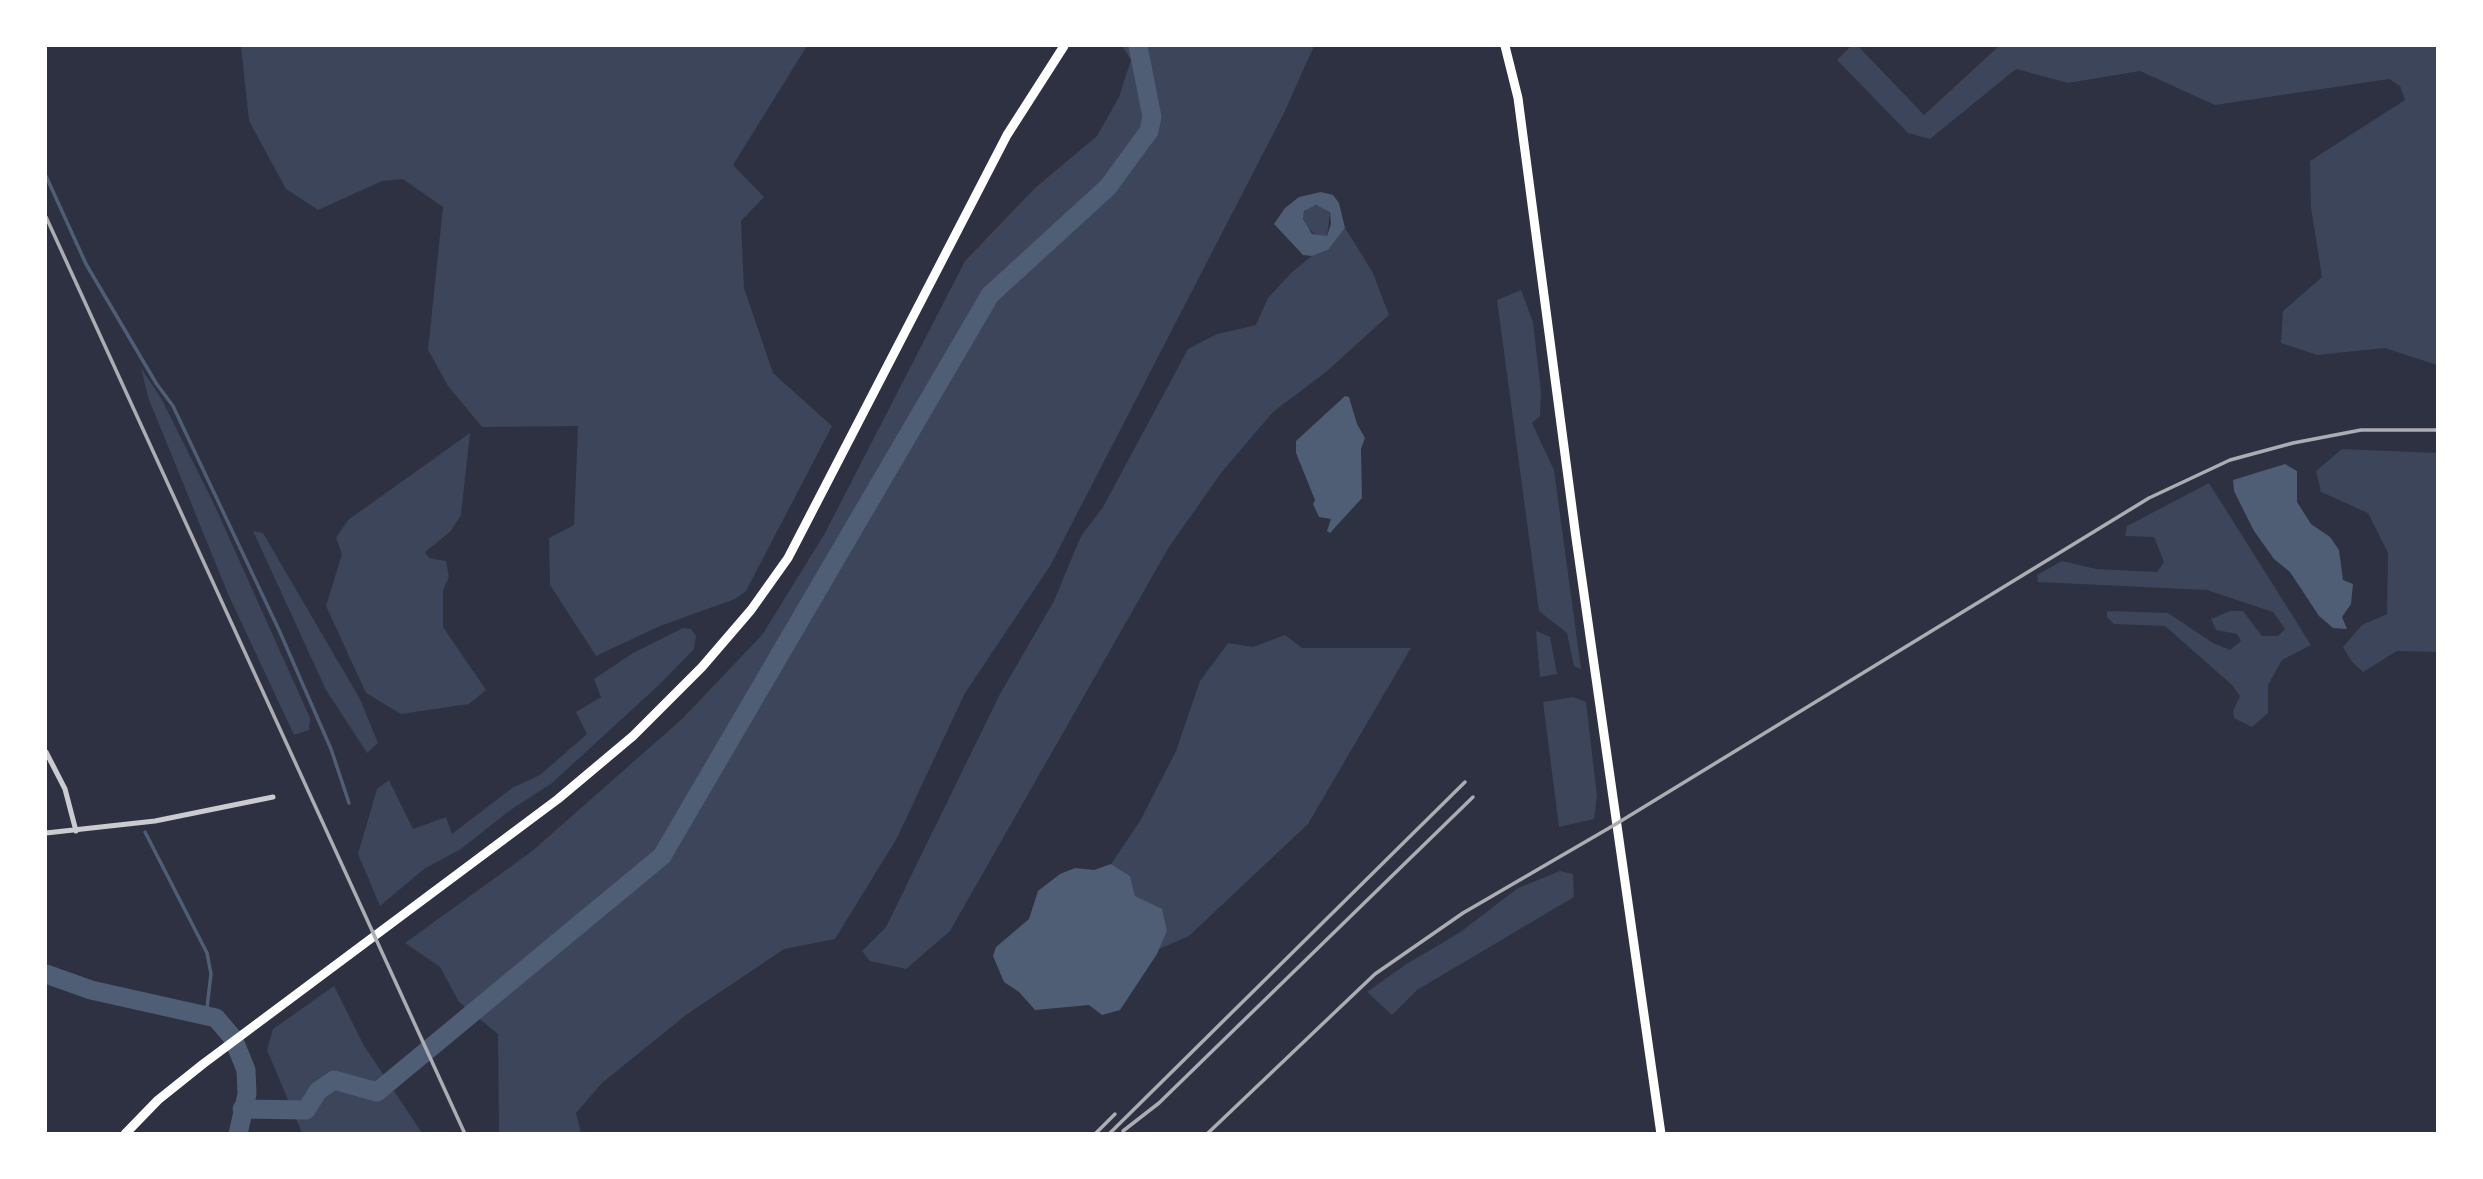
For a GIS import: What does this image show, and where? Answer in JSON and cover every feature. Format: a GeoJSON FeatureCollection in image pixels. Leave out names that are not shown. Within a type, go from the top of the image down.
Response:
{"type":"FeatureCollection","features":[{"type":"Feature","properties":{"kind":"main road"},"geometry":{"type":"LineString","coordinates":[[125,1133],[158,1100],[202,1064],[558,799],[633,736],[702,667],[751,610],[788,558],[1007,135],[1063,46]]}},
{"type":"Feature","properties":{"kind":"main road"},"geometry":{"type":"LineString","coordinates":[[1505,46],[1518,98],[1579,565],[1661,1133]]}},
{"type":"Feature","properties":{"kind":"street"},"geometry":{"type":"LineString","coordinates":[[46,752],[65,789],[76,831]]}},
{"type":"Feature","properties":{"kind":"street"},"geometry":{"type":"LineString","coordinates":[[46,833],[155,821],[273,797]]}},
{"type":"Feature","properties":{"kind":"shaded area"},"geometry":{"type":"Polygon","coordinates":[[[241,46],[807,46],[733,165],[764,197],[741,221],[744,288],[773,373],[832,426],[746,591],[735,599],[660,626],[596,656],[550,585],[549,538],[574,525],[578,426],[482,427],[448,386],[428,350],[443,207],[403,179],[382,181],[318,210],[286,189],[249,121],[241,46]]]}},
{"type":"Feature","properties":{"kind":"shaded area"},"geometry":{"type":"Polygon","coordinates":[[[1122,46],[1314,46],[1284,113],[1050,566],[965,693],[897,838],[835,939],[784,949],[686,1015],[602,1083],[576,1113],[581,1133],[499,1133],[498,1034],[459,1002],[440,967],[405,943],[531,852],[682,719],[762,635],[825,533],[965,261],[1035,188],[1097,136],[1119,97],[1131,60],[1122,46]]]}},
{"type":"Feature","properties":{"kind":"shaded area"},"geometry":{"type":"Polygon","coordinates":[[[1851,46],[1858,46],[1924,115],[1999,46],[2437,46],[2437,365],[2385,348],[2317,355],[2281,343],[2283,311],[2322,277],[2311,208],[2310,161],[2405,100],[2400,86],[2389,79],[2215,105],[2140,71],[2068,83],[2016,69],[1930,139],[1908,133],[1837,60],[1851,46]]]}},
{"type":"Feature","properties":{"kind":"shaded area"},"geometry":{"type":"Polygon","coordinates":[[[1321,192],[1333,195],[1339,203],[1345,228],[1328,250],[1312,256],[1303,255],[1274,224],[1285,208],[1299,197],[1321,192]],[[1316,205],[1304,211],[1303,219],[1312,234],[1327,236],[1331,224],[1330,212],[1316,205]]]}},
{"type":"Feature","properties":{"kind":"shaded area"},"geometry":{"type":"Polygon","coordinates":[[[1311,206],[1322,206],[1330,212],[1327,236],[1318,237],[1307,227],[1303,218],[1304,211],[1311,206]]]}},
{"type":"Feature","properties":{"kind":"shaded area"},"geometry":{"type":"Polygon","coordinates":[[[1345,228],[1372,271],[1389,315],[1326,372],[1273,412],[1221,473],[1169,547],[950,931],[906,969],[870,961],[862,951],[886,927],[1000,694],[1054,601],[1081,536],[1103,507],[1188,349],[1217,334],[1256,325],[1268,298],[1292,272],[1312,256],[1328,250],[1345,228]]]}},
{"type":"Feature","properties":{"kind":"shaded area"},"geometry":{"type":"Polygon","coordinates":[[[1521,290],[1533,322],[1541,392],[1540,416],[1532,423],[1554,470],[1581,669],[1574,666],[1567,633],[1539,611],[1497,300],[1521,290]]]}},
{"type":"Feature","properties":{"kind":"shaded area"},"geometry":{"type":"Polygon","coordinates":[[[141,368],[161,398],[214,504],[310,718],[309,730],[294,735],[228,594],[148,397],[141,368]]]}},
{"type":"Feature","properties":{"kind":"shaded area"},"geometry":{"type":"Polygon","coordinates":[[[1345,396],[1349,397],[1357,424],[1365,438],[1361,449],[1362,498],[1330,533],[1327,531],[1331,519],[1319,517],[1313,504],[1315,500],[1296,453],[1296,441],[1345,396]]]}},
{"type":"Feature","properties":{"kind":"shaded area"},"geometry":{"type":"Polygon","coordinates":[[[470,433],[461,515],[450,532],[425,552],[429,558],[446,561],[449,577],[443,590],[443,627],[486,690],[469,704],[401,714],[366,693],[326,606],[342,554],[336,538],[348,520],[470,433]]]}},
{"type":"Feature","properties":{"kind":"shaded area"},"geometry":{"type":"Polygon","coordinates":[[[2342,449],[2437,453],[2437,652],[2397,651],[2363,672],[2352,662],[2343,647],[2362,625],[2387,614],[2388,553],[2368,513],[2321,492],[2316,471],[2342,449]]]}},
{"type":"Feature","properties":{"kind":"shaded area"},"geometry":{"type":"Polygon","coordinates":[[[2285,464],[2297,471],[2297,502],[2311,524],[2330,537],[2339,550],[2343,580],[2353,584],[2351,604],[2342,617],[2347,629],[2333,628],[2319,616],[2290,572],[2274,559],[2254,531],[2234,491],[2233,480],[2285,464]]]}},
{"type":"Feature","properties":{"kind":"shaded area"},"geometry":{"type":"Polygon","coordinates":[[[2209,483],[2311,645],[2282,660],[2268,685],[2268,713],[2252,727],[2234,718],[2233,711],[2240,696],[2232,685],[2165,626],[2114,624],[2107,617],[2107,611],[2168,613],[2213,643],[2230,650],[2241,641],[2237,634],[2216,630],[2211,619],[2230,611],[2243,611],[2262,636],[2278,636],[2285,629],[2273,612],[2207,590],[2038,582],[2037,575],[2062,561],[2096,569],[2157,572],[2164,562],[2154,537],[2125,536],[2127,526],[2209,483]]]}},
{"type":"Feature","properties":{"kind":"shaded area"},"geometry":{"type":"Polygon","coordinates":[[[253,531],[263,533],[360,699],[378,743],[367,753],[326,690],[253,531]]]}},
{"type":"Feature","properties":{"kind":"shaded area"},"geometry":{"type":"Polygon","coordinates":[[[683,628],[691,629],[696,636],[694,649],[660,684],[552,783],[509,811],[461,849],[424,869],[380,906],[358,854],[377,789],[389,780],[413,829],[446,817],[452,834],[512,788],[540,775],[587,734],[576,712],[601,697],[594,679],[633,653],[683,628]]]}},
{"type":"Feature","properties":{"kind":"shaded area"},"geometry":{"type":"Polygon","coordinates":[[[1536,631],[1550,637],[1557,674],[1540,677],[1536,631]]]}},
{"type":"Feature","properties":{"kind":"shaded area"},"geometry":{"type":"Polygon","coordinates":[[[1285,635],[1302,648],[1411,648],[1308,824],[1189,936],[1159,949],[1167,931],[1135,896],[1130,876],[1111,864],[1140,821],[1176,751],[1200,681],[1228,643],[1253,647],[1285,635]]]}},
{"type":"Feature","properties":{"kind":"shaded area"},"geometry":{"type":"Polygon","coordinates":[[[1573,697],[1586,702],[1597,796],[1594,819],[1559,827],[1543,702],[1573,697]]]}},
{"type":"Feature","properties":{"kind":"shaded area"},"geometry":{"type":"Polygon","coordinates":[[[1111,864],[1130,876],[1135,896],[1162,909],[1167,931],[1157,954],[1120,1010],[1102,1015],[1089,1005],[1035,1010],[1019,992],[1004,982],[993,956],[996,947],[1029,919],[1038,891],[1060,874],[1075,868],[1094,870],[1111,864]]]}},
{"type":"Feature","properties":{"kind":"shaded area"},"geometry":{"type":"Polygon","coordinates":[[[1560,871],[1573,874],[1574,897],[1417,990],[1392,1015],[1367,992],[1405,965],[1459,933],[1518,888],[1560,871]]]}},
{"type":"Feature","properties":{"kind":"shaded area"},"geometry":{"type":"Polygon","coordinates":[[[334,986],[363,1044],[422,1133],[302,1133],[267,1050],[273,1029],[334,986]]]}},
{"type":"Feature","properties":{"kind":"waterway"},"geometry":{"type":"LineString","coordinates":[[242,1109],[306,1110],[318,1091],[334,1080],[377,1092],[662,856],[990,295],[1108,187],[1149,131],[1152,117],[1138,46]]}},
{"type":"Feature","properties":{"kind":"waterway"},"geometry":{"type":"LineString","coordinates":[[46,176],[86,264],[156,383],[173,406],[279,630],[331,749],[349,803]]}},
{"type":"Feature","properties":{"kind":"waterway"},"geometry":{"type":"LineString","coordinates":[[145,832],[207,953],[211,974],[206,1016]]}},
{"type":"Feature","properties":{"kind":"waterway"},"geometry":{"type":"LineString","coordinates":[[46,974],[91,990],[216,1018],[233,1038],[246,1070],[247,1094],[238,1134]]}},
{"type":"Feature","properties":{"kind":"railway"},"geometry":{"type":"LineString","coordinates":[[46,217],[465,1134]]}},
{"type":"Feature","properties":{"kind":"railway"},"geometry":{"type":"LineString","coordinates":[[1207,1134],[1375,974],[1463,913],[1616,824],[2149,498],[2230,460],[2293,443],[2361,430],[2438,430]]}},
{"type":"Feature","properties":{"kind":"railway"},"geometry":{"type":"LineString","coordinates":[[1109,1134],[1465,782]]}},
{"type":"Feature","properties":{"kind":"railway"},"geometry":{"type":"LineString","coordinates":[[1123,1131],[1159,1103],[1473,797]]}},
{"type":"Feature","properties":{"kind":"railway"},"geometry":{"type":"LineString","coordinates":[[1095,1134],[1115,1114]]}}]}
